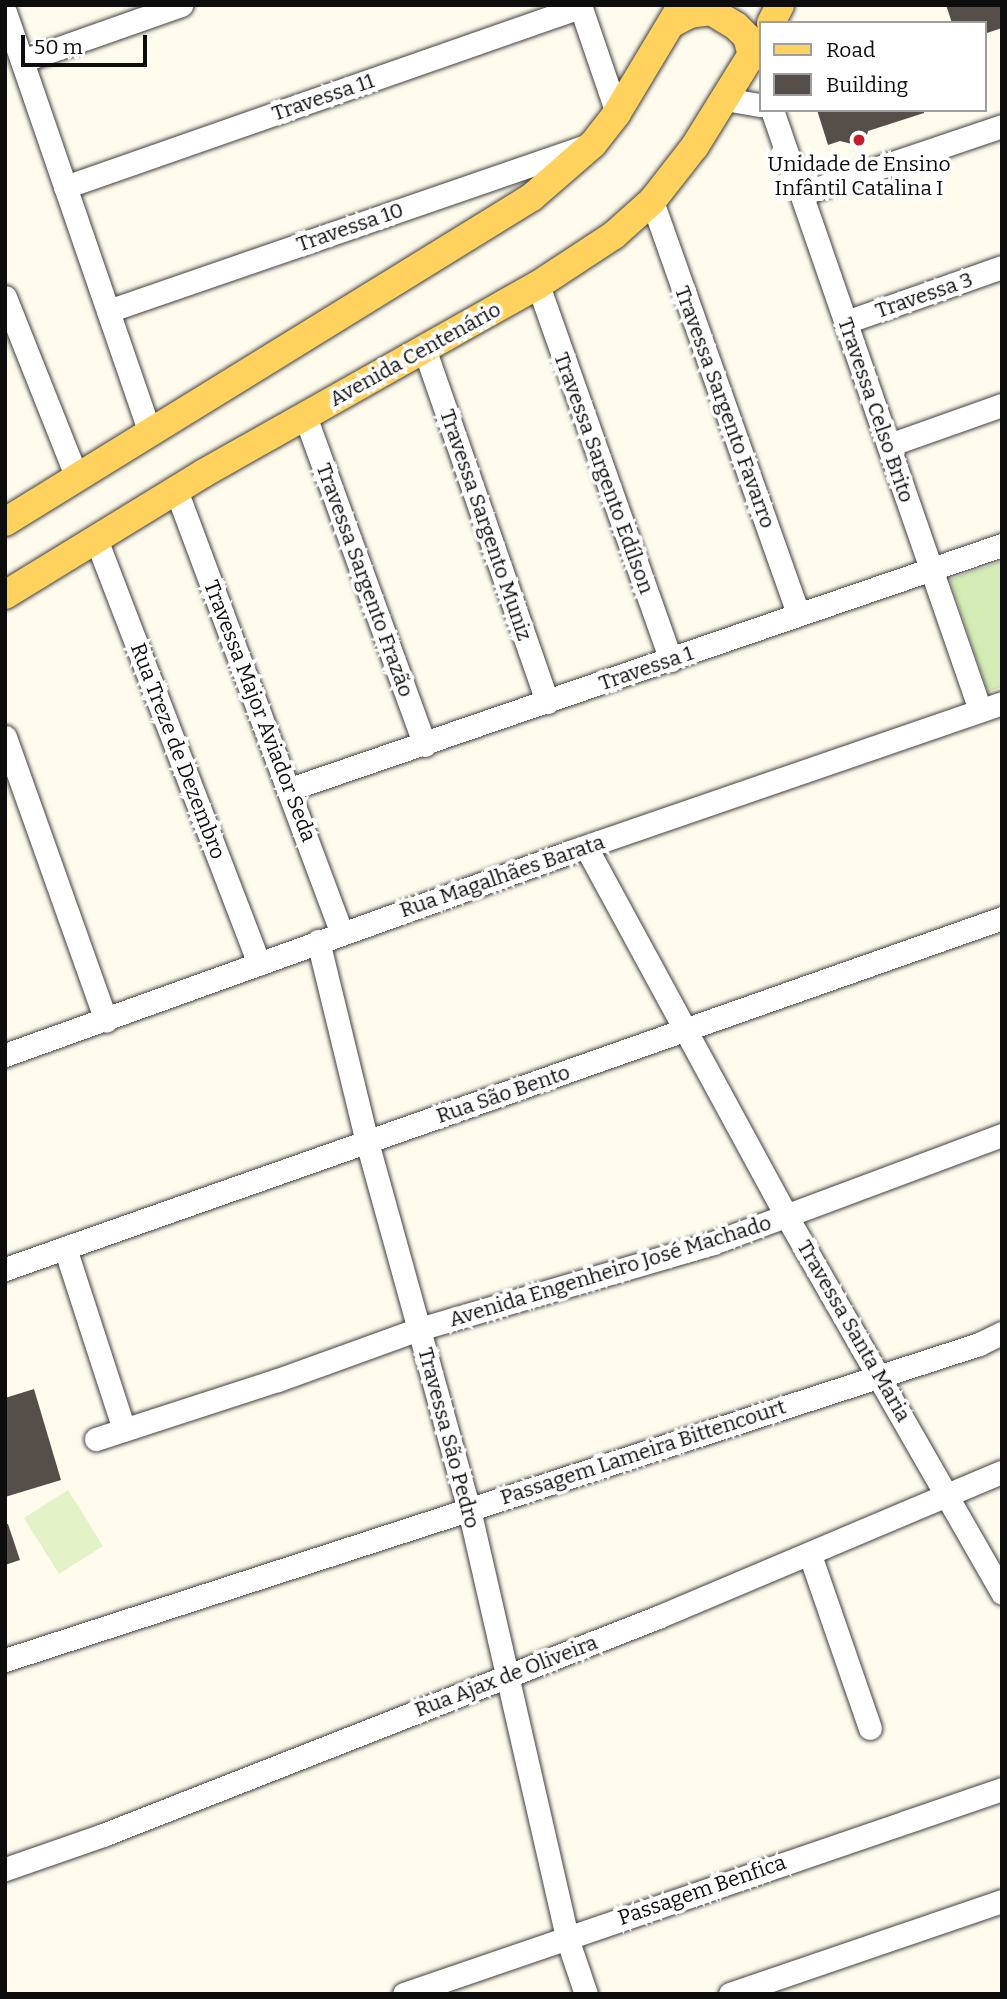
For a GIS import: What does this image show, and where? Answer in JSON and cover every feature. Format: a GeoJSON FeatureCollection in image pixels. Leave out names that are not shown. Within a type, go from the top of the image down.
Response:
{"type":"FeatureCollection","features":[{"type":"Feature","properties":{"kind":"main road"},"geometry":{"type":"LineString","coordinates":[[758,5],[766,5]]}},
{"type":"Feature","properties":{"kind":"main road"},"geometry":{"type":"LineString","coordinates":[[772,21],[780,5]]}},
{"type":"Feature","properties":{"kind":"main road"},"geometry":{"type":"LineString","coordinates":[[5,522],[490,224],[559,176],[593,144],[617,113],[677,14],[711,11],[736,26],[747,37],[758,58]]}},
{"type":"Feature","properties":{"kind":"main road","name":"Avenida Centenário"},"geometry":{"type":"LineString","coordinates":[[5,595],[176,490],[538,285],[614,235],[652,201],[758,58]]}},
{"type":"Feature","properties":{"kind":"street"},"geometry":{"type":"LineString","coordinates":[[22,61],[181,5]]}},
{"type":"Feature","properties":{"kind":"street"},"geometry":{"type":"LineString","coordinates":[[580,6],[617,113]]}},
{"type":"Feature","properties":{"kind":"street","name":"Travessa 11"},"geometry":{"type":"LineString","coordinates":[[65,187],[580,6]]}},
{"type":"Feature","properties":{"kind":"street"},"geometry":{"type":"LineString","coordinates":[[5,12],[150,432]]}},
{"type":"Feature","properties":{"kind":"street"},"geometry":{"type":"LineString","coordinates":[[725,99],[758,106]]}},
{"type":"Feature","properties":{"kind":"street","name":"Travessa Celso Brito"},"geometry":{"type":"LineString","coordinates":[[772,112],[932,570],[991,706]]}},
{"type":"Feature","properties":{"kind":"street"},"geometry":{"type":"LineString","coordinates":[[801,194],[1002,126]]}},
{"type":"Feature","properties":{"kind":"street","name":"Travessa 10"},"geometry":{"type":"LineString","coordinates":[[108,311],[593,144]]}},
{"type":"Feature","properties":{"kind":"street","name":"Travessa Sargento Favarro"},"geometry":{"type":"LineString","coordinates":[[652,201],[798,613]]}},
{"type":"Feature","properties":{"kind":"street","name":"Travessa 3"},"geometry":{"type":"LineString","coordinates":[[846,322],[1002,267]]}},
{"type":"Feature","properties":{"kind":"street","name":"Travessa Sargento Edílson"},"geometry":{"type":"LineString","coordinates":[[538,285],[671,660]]}},
{"type":"Feature","properties":{"kind":"street"},"geometry":{"type":"LineString","coordinates":[[5,297],[14,346],[77,478]]}},
{"type":"Feature","properties":{"kind":"street","name":"Travessa Sargento Muniz"},"geometry":{"type":"LineString","coordinates":[[424,348],[547,702]]}},
{"type":"Feature","properties":{"kind":"street"},"geometry":{"type":"LineString","coordinates":[[889,445],[1002,405]]}},
{"type":"Feature","properties":{"kind":"street","name":"Travessa Sargento Frazão"},"geometry":{"type":"LineString","coordinates":[[305,416],[425,745]]}},
{"type":"Feature","properties":{"kind":"street","name":"Travessa Major Aviador Seda"},"geometry":{"type":"LineString","coordinates":[[176,490],[342,933]]}},
{"type":"Feature","properties":{"kind":"street","name":"Rua Treze de Dezembro"},"geometry":{"type":"LineString","coordinates":[[96,540],[259,964]]}},
{"type":"Feature","properties":{"kind":"street","name":"Travessa 1"},"geometry":{"type":"LineString","coordinates":[[290,789],[425,745],[798,613],[1002,545]]}},
{"type":"Feature","properties":{"kind":"street","name":"Rua Magalhães Barata"},"geometry":{"type":"LineString","coordinates":[[5,1055],[106,1021],[318,941],[991,706]]}},
{"type":"Feature","properties":{"kind":"street"},"geometry":{"type":"LineString","coordinates":[[5,737],[106,1021]]}},
{"type":"Feature","properties":{"kind":"street","name":"Travessa Santa Maria"},"geometry":{"type":"LineString","coordinates":[[586,847],[787,1217],[880,1374],[1002,1593]]}},
{"type":"Feature","properties":{"kind":"street","name":"Rua São Bento"},"geometry":{"type":"LineString","coordinates":[[5,1269],[1002,918]]}},
{"type":"Feature","properties":{"kind":"street","name":"Travessa São Pedro"},"geometry":{"type":"LineString","coordinates":[[318,941],[367,1142],[469,1509],[567,1938],[586,1994]]}},
{"type":"Feature","properties":{"kind":"street","name":"Avenida Engenheiro José Machado"},"geometry":{"type":"LineString","coordinates":[[96,1439],[278,1381],[419,1329],[713,1243],[1002,1135]]}},
{"type":"Feature","properties":{"kind":"street"},"geometry":{"type":"LineString","coordinates":[[65,1248],[124,1430]]}},
{"type":"Feature","properties":{"kind":"street","name":"Passagem Lameira Bittencourt"},"geometry":{"type":"LineString","coordinates":[[5,1660],[979,1344],[1002,1334]]}},
{"type":"Feature","properties":{"kind":"street","name":"Rua Ajax de Oliveira"},"geometry":{"type":"LineString","coordinates":[[5,1869],[103,1835],[394,1718],[509,1676],[810,1555],[1002,1472]]}},
{"type":"Feature","properties":{"kind":"street"},"geometry":{"type":"LineString","coordinates":[[810,1555],[870,1728]]}},
{"type":"Feature","properties":{"kind":"street","name":"Passagem Benfica"},"geometry":{"type":"LineString","coordinates":[[404,1994],[1002,1789]]}},
{"type":"Feature","properties":{"kind":"street"},"geometry":{"type":"LineString","coordinates":[[730,1994],[1002,1901]]}},
{"type":"Feature","properties":{"kind":"green space"},"geometry":{"type":"Polygon","coordinates":[[[1002,561],[1002,687],[988,692],[950,579],[1002,561]]]}},
{"type":"Feature","properties":{"kind":"green space"},"geometry":{"type":"Polygon","coordinates":[[[68,1490],[103,1546],[59,1574],[24,1518],[68,1490]]]}},
{"type":"Feature","properties":{"kind":"building"},"geometry":{"type":"Polygon","coordinates":[[[946,5],[1002,5],[1002,28],[986,33],[986,21],[951,21],[946,5]]]}},
{"type":"Feature","properties":{"kind":"building"},"geometry":{"type":"Polygon","coordinates":[[[818,112],[924,112],[868,131],[864,147],[840,141],[828,145],[818,112]]]}},
{"type":"Feature","properties":{"kind":"building"},"geometry":{"type":"Polygon","coordinates":[[[34,1389],[61,1480],[5,1497],[5,1398],[34,1389]]]}},
{"type":"Feature","properties":{"kind":"building"},"geometry":{"type":"Polygon","coordinates":[[[5,1524],[8,1524],[20,1560],[5,1565],[5,1524]]]}},
{"type":"Feature","properties":{"kind":"place","name":"Unidade de Ensino Infântil Catalina I"},"geometry":{"type":"Point","coordinates":[859,140]}}]}
